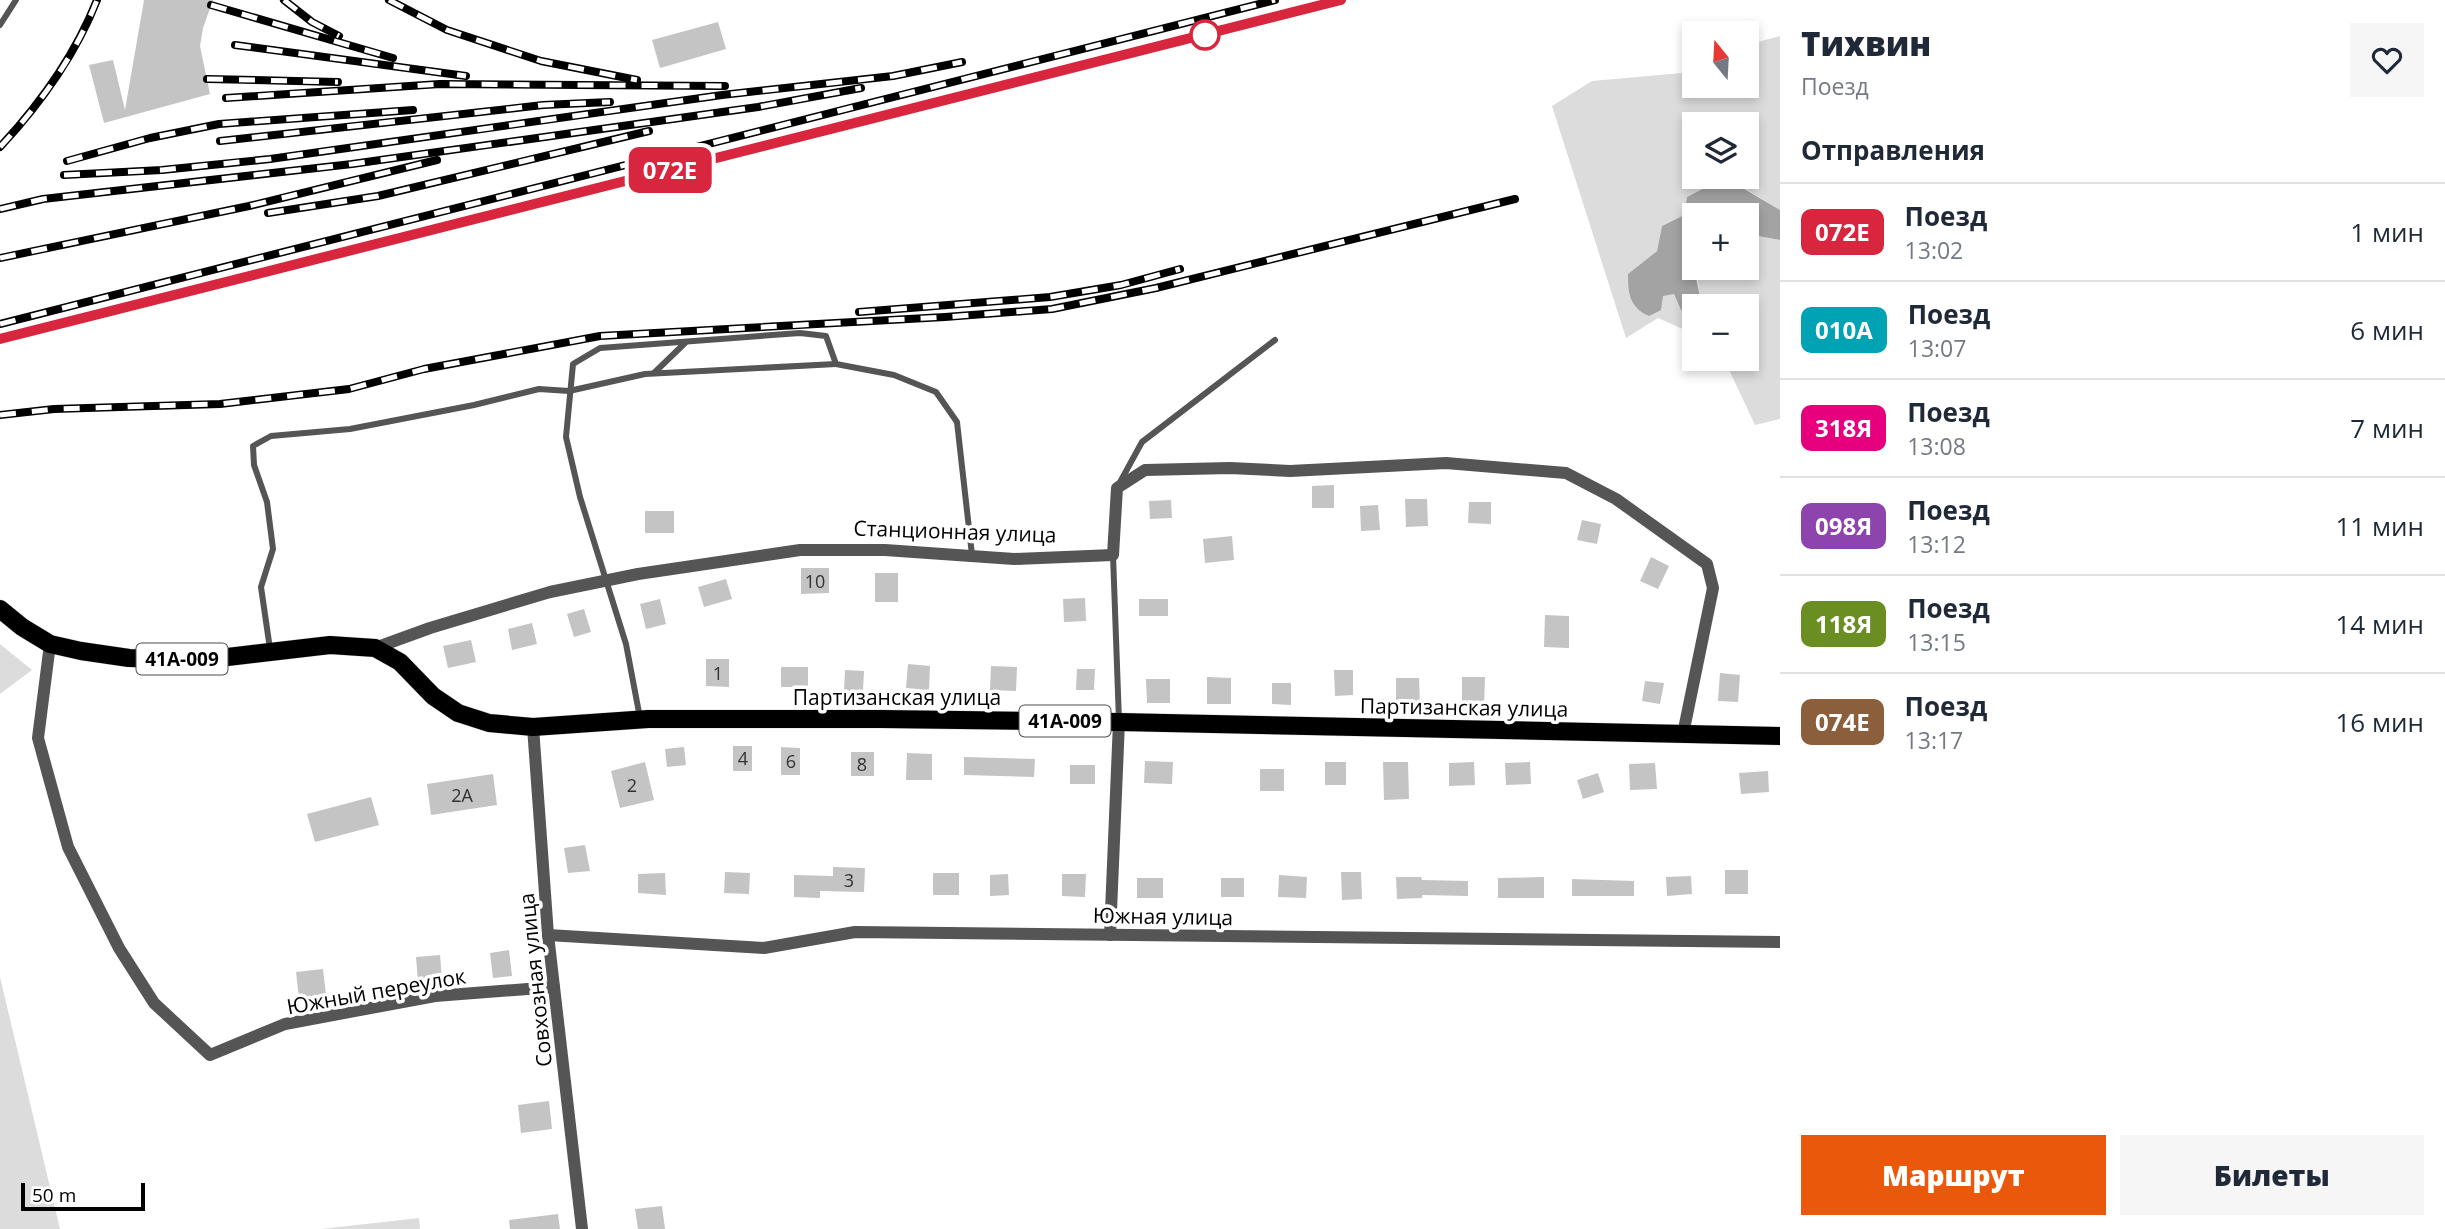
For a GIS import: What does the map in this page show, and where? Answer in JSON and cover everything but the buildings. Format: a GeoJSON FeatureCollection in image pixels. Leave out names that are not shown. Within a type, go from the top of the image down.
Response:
{"type":"FeatureCollection","features":[{"type":"Feature","properties":{"kind":"main road","name":"Станционная улица"},"geometry":{"type":"LineString","coordinates":[[0,609],[22,627],[50,644],[80,651],[141,658],[202,660],[330,645],[375,648]]}},
{"type":"Feature","properties":{"kind":"main road","name":"Партизанская улица"},"geometry":{"type":"LineString","coordinates":[[375,648],[400,662],[433,696],[458,713],[489,723],[533,727],[641,720],[1119,722],[1683,734],[1780,739]]}},
{"type":"Feature","properties":{"kind":"street"},"geometry":{"type":"LineString","coordinates":[[1113,555],[1117,488],[1145,470],[1230,468],[1290,471],[1446,463],[1566,473],[1616,499],[1707,564],[1713,588],[1683,734]]}},
{"type":"Feature","properties":{"kind":"street","name":"Станционная улица"},"geometry":{"type":"LineString","coordinates":[[375,648],[430,628],[550,592],[607,580],[800,550],[885,550],[1014,559],[1113,555]]}},
{"type":"Feature","properties":{"kind":"street","name":"Южный переулок"},"geometry":{"type":"LineString","coordinates":[[50,644],[38,738],[68,847],[119,948],[154,1003],[210,1055],[285,1024],[435,996],[554,988]]}},
{"type":"Feature","properties":{"kind":"street"},"geometry":{"type":"LineString","coordinates":[[1110,935],[1119,722]]}},
{"type":"Feature","properties":{"kind":"street","name":"Совхозная улица"},"geometry":{"type":"LineString","coordinates":[[533,727],[548,935],[582,1229]]}},
{"type":"Feature","properties":{"kind":"street","name":"Южная улица"},"geometry":{"type":"LineString","coordinates":[[548,935],[764,948],[855,932],[1780,942]]}},
{"type":"Feature","properties":{"kind":"lane"},"geometry":{"type":"LineString","coordinates":[[0,25],[16,0]]}},
{"type":"Feature","properties":{"kind":"lane"},"geometry":{"type":"LineString","coordinates":[[641,720],[626,644],[580,497],[566,437],[573,364],[600,348],[800,333],[826,336],[836,364]]}},
{"type":"Feature","properties":{"kind":"lane"},"geometry":{"type":"LineString","coordinates":[[1117,488],[1142,442],[1275,340]]}},
{"type":"Feature","properties":{"kind":"lane"},"geometry":{"type":"LineString","coordinates":[[654,373],[685,342]]}},
{"type":"Feature","properties":{"kind":"lane"},"geometry":{"type":"LineString","coordinates":[[271,653],[261,587],[273,549],[267,502],[254,466],[253,446],[271,436],[350,429],[474,405],[539,389],[569,391],[654,373],[836,364],[894,375],[936,392],[957,422],[972,556]]}},
{"type":"Feature","properties":{"kind":"lane"},"geometry":{"type":"LineString","coordinates":[[1113,555],[1119,722]]}},
{"type":"Feature","properties":{"kind":"shaded area"},"geometry":{"type":"Polygon","coordinates":[[[1780,36],[1780,210],[1746,189],[1759,189],[1759,112],[1682,112],[1682,189],[1702,189],[1687,197],[1686,203],[1682,203],[1682,216],[1662,226],[1657,251],[1628,274],[1663,295],[1674,294],[1682,309],[1682,329],[1658,318],[1626,338],[1552,106],[1592,81],[1682,73],[1682,98],[1759,98],[1759,42],[1780,36]]]}},
{"type":"Feature","properties":{"kind":"shaded area"},"geometry":{"type":"Polygon","coordinates":[[[1702,189],[1744,189],[1780,210],[1780,240],[1759,236],[1759,203],[1686,203],[1687,197],[1702,189]]]}},
{"type":"Feature","properties":{"kind":"shaded area"},"geometry":{"type":"Polygon","coordinates":[[[1682,216],[1682,280],[1697,280],[1700,294],[1682,294],[1681,310],[1674,294],[1663,296],[1661,310],[1649,316],[1637,308],[1631,299],[1628,274],[1657,251],[1662,226],[1682,216]]]}},
{"type":"Feature","properties":{"kind":"shaded area"},"geometry":{"type":"Polygon","coordinates":[[[1759,236],[1780,240],[1780,419],[1755,425],[1730,371],[1759,371],[1759,294],[1700,294],[1698,280],[1759,280],[1759,236]]]}},
{"type":"Feature","properties":{"kind":"shaded area"},"geometry":{"type":"Polygon","coordinates":[[[0,644],[32,670],[0,694],[0,644]]]}},
{"type":"Feature","properties":{"kind":"shaded area"},"geometry":{"type":"Polygon","coordinates":[[[0,977],[60,1229],[0,1229],[0,977]]]}},
{"type":"Feature","properties":{"kind":"shaded area"},"geometry":{"type":"Polygon","coordinates":[[[419,1218],[420,1229],[321,1229],[419,1218]]]}},
{"type":"Feature","properties":{"kind":"railway"},"geometry":{"type":"LineString","coordinates":[[0,147],[56,78],[97,0]]}},
{"type":"Feature","properties":{"kind":"railway"},"geometry":{"type":"LineString","coordinates":[[284,0],[312,22],[339,36]]}},
{"type":"Feature","properties":{"kind":"railway"},"geometry":{"type":"LineString","coordinates":[[389,0],[447,30],[541,61],[637,80]]}},
{"type":"Feature","properties":{"kind":"railway"},"geometry":{"type":"LineString","coordinates":[[0,324],[1275,0]]}},
{"type":"Feature","properties":{"kind":"railway"},"geometry":{"type":"LineString","coordinates":[[0,339],[1341,0]]}},
{"type":"Feature","properties":{"kind":"railway"},"geometry":{"type":"LineString","coordinates":[[211,5],[393,58]]}},
{"type":"Feature","properties":{"kind":"railway"},"geometry":{"type":"LineString","coordinates":[[235,45],[466,76]]}},
{"type":"Feature","properties":{"kind":"railway"},"geometry":{"type":"LineString","coordinates":[[64,175],[162,170],[270,159],[722,95],[893,76],[962,62]]}},
{"type":"Feature","properties":{"kind":"railway"},"geometry":{"type":"LineString","coordinates":[[207,79],[338,82]]}},
{"type":"Feature","properties":{"kind":"railway"},"geometry":{"type":"LineString","coordinates":[[226,98],[440,84],[725,86]]}},
{"type":"Feature","properties":{"kind":"railway"},"geometry":{"type":"LineString","coordinates":[[0,209],[43,199],[352,164],[758,107],[861,88]]}},
{"type":"Feature","properties":{"kind":"railway"},"geometry":{"type":"LineString","coordinates":[[220,141],[543,105],[610,102]]}},
{"type":"Feature","properties":{"kind":"railway"},"geometry":{"type":"LineString","coordinates":[[67,161],[150,138],[219,124],[413,110]]}},
{"type":"Feature","properties":{"kind":"railway"},"geometry":{"type":"LineString","coordinates":[[268,213],[378,196],[649,131]]}},
{"type":"Feature","properties":{"kind":"railway"},"geometry":{"type":"LineString","coordinates":[[0,258],[249,206],[437,160]]}},
{"type":"Feature","properties":{"kind":"railway"},"geometry":{"type":"LineString","coordinates":[[0,415],[54,409],[220,404],[349,389],[424,369],[600,336],[1052,309],[1156,288],[1515,199]]}},
{"type":"Feature","properties":{"kind":"railway"},"geometry":{"type":"LineString","coordinates":[[859,312],[1050,297],[1121,285],[1180,269]]}},
{"type":"Feature","properties":{"kind":"train","name":"072Е"},"geometry":{"type":"LineString","coordinates":[[0,339],[1341,0]]}}]}
